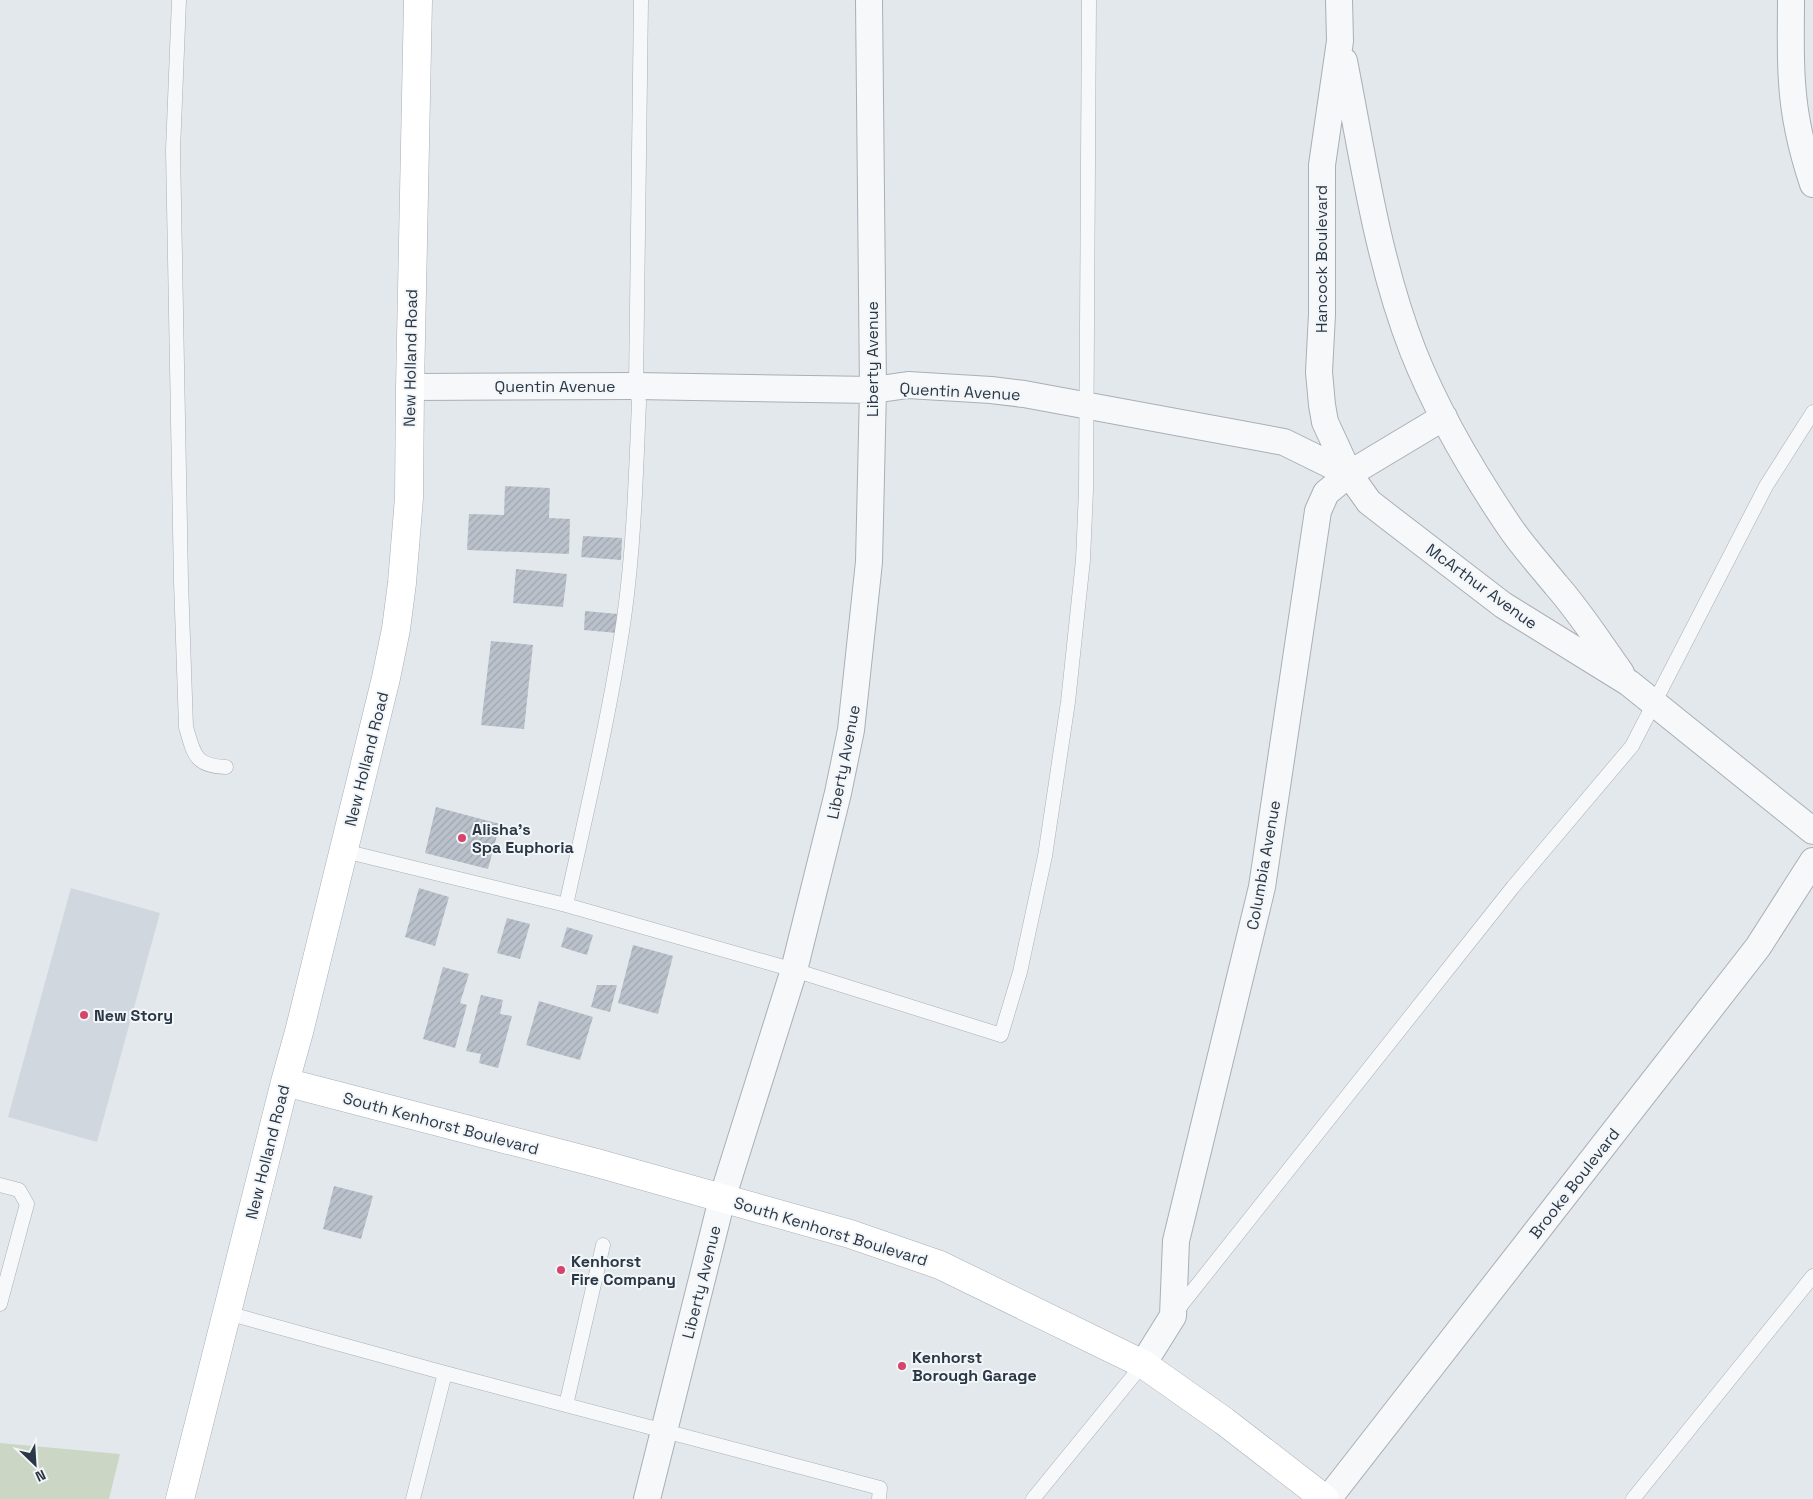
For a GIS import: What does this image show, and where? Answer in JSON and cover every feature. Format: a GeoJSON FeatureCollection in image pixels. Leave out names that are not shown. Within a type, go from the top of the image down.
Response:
{"type":"FeatureCollection","features":[{"type":"Feature","properties":{"kind":"main road","name":"New Holland Road"},"geometry":{"type":"LineString","coordinates":[[180,1499],[344,851],[396,629],[409,498],[418,0]]}},
{"type":"Feature","properties":{"kind":"main road","name":"South Kenhorst Boulevard"},"geometry":{"type":"LineString","coordinates":[[285,1082],[597,1164],[850,1234],[940,1265],[1143,1364],[1224,1421],[1326,1499]]}},
{"type":"Feature","properties":{"kind":"street","name":"Liberty Avenue"},"geometry":{"type":"LineString","coordinates":[[646,1499],[722,1199],[794,970],[838,793],[851,730],[869,562],[873,390],[869,0]]}},
{"type":"Feature","properties":{"kind":"street","name":"Hancock Boulevard"},"geometry":{"type":"LineString","coordinates":[[1339,0],[1340,41],[1322,165],[1320,372],[1325,422],[1348,474]]}},
{"type":"Feature","properties":{"kind":"street"},"geometry":{"type":"LineString","coordinates":[[1791,0],[1792,81],[1798,130],[1806,165],[1813,184]]}},
{"type":"Feature","properties":{"kind":"street","name":"Hancock Boulevard"},"geometry":{"type":"LineString","coordinates":[[1340,41],[1382,254],[1399,314],[1413,352],[1444,417]]}},
{"type":"Feature","properties":{"kind":"street","name":"Quentin Avenue"},"geometry":{"type":"LineString","coordinates":[[410,387],[636,386],[873,390],[908,385],[991,390],[1024,394],[1284,442],[1348,474]]}},
{"type":"Feature","properties":{"kind":"street","name":"Columbia Avenue"},"geometry":{"type":"LineString","coordinates":[[1143,1364],[1173,1316],[1176,1241],[1262,887],[1318,511],[1326,493],[1348,474],[1444,417]]}},
{"type":"Feature","properties":{"kind":"street","name":"McArthur Avenue"},"geometry":{"type":"LineString","coordinates":[[1444,417],[1472,468],[1509,526],[1557,585],[1629,684]]}},
{"type":"Feature","properties":{"kind":"street","name":"McArthur Avenue"},"geometry":{"type":"LineString","coordinates":[[1348,474],[1369,502],[1503,605],[1629,684],[1813,831]]}},
{"type":"Feature","properties":{"kind":"street","name":"Brooke Boulevard"},"geometry":{"type":"LineString","coordinates":[[1326,1499],[1758,946],[1813,862]]}},
{"type":"Feature","properties":{"kind":"lane"},"geometry":{"type":"LineString","coordinates":[[179,0],[173,150],[186,727],[197,758],[211,766],[226,767]]}},
{"type":"Feature","properties":{"kind":"lane"},"geometry":{"type":"LineString","coordinates":[[566,905],[604,732],[624,618],[633,542],[640,402],[636,386],[641,0]]}},
{"type":"Feature","properties":{"kind":"lane"},"geometry":{"type":"LineString","coordinates":[[344,851],[566,905],[794,970],[1001,1035],[1020,972],[1045,856],[1068,702],[1083,560],[1086,490],[1085,406],[1089,0]]}},
{"type":"Feature","properties":{"kind":"lane"},"geometry":{"type":"LineString","coordinates":[[1173,1316],[1507,895],[1632,746],[1766,486],[1813,412]]}},
{"type":"Feature","properties":{"kind":"lane"},"geometry":{"type":"LineString","coordinates":[[0,1186],[20,1190],[27,1204],[0,1304]]}},
{"type":"Feature","properties":{"kind":"lane"},"geometry":{"type":"LineString","coordinates":[[566,1405],[603,1245]]}},
{"type":"Feature","properties":{"kind":"lane"},"geometry":{"type":"LineString","coordinates":[[1633,1499],[1813,1276]]}},
{"type":"Feature","properties":{"kind":"lane"},"geometry":{"type":"LineString","coordinates":[[227,1313],[445,1373],[880,1488],[880,1499]]}},
{"type":"Feature","properties":{"kind":"lane"},"geometry":{"type":"LineString","coordinates":[[1033,1499],[1143,1364]]}},
{"type":"Feature","properties":{"kind":"lane"},"geometry":{"type":"LineString","coordinates":[[413,1499],[445,1373]]}},
{"type":"Feature","properties":{"kind":"shaded area","name":"New Story"},"geometry":{"type":"Polygon","coordinates":[[[71,888],[160,913],[97,1142],[8,1117],[71,888]]]}},
{"type":"Feature","properties":{"kind":"green space"},"geometry":{"type":"Polygon","coordinates":[[[0,1443],[120,1454],[109,1499],[0,1499],[0,1443]]]}},
{"type":"Feature","properties":{"kind":"building"},"geometry":{"type":"Polygon","coordinates":[[[505,486],[550,488],[549,518],[570,519],[569,554],[467,550],[469,514],[504,515],[505,486]]]}},
{"type":"Feature","properties":{"kind":"building"},"geometry":{"type":"Polygon","coordinates":[[[583,536],[622,538],[621,560],[581,557],[583,536]]]}},
{"type":"Feature","properties":{"kind":"building"},"geometry":{"type":"Polygon","coordinates":[[[516,569],[567,574],[563,607],[513,603],[516,569]]]}},
{"type":"Feature","properties":{"kind":"building"},"geometry":{"type":"Polygon","coordinates":[[[585,611],[618,614],[617,633],[584,630],[585,611]]]}},
{"type":"Feature","properties":{"kind":"building"},"geometry":{"type":"Polygon","coordinates":[[[491,641],[533,645],[524,729],[481,725],[491,641]]]}},
{"type":"Feature","properties":{"kind":"building","name":"Alisha's Spa Euphoria"},"geometry":{"type":"Polygon","coordinates":[[[436,807],[500,824],[488,869],[425,853],[436,807]]]}},
{"type":"Feature","properties":{"kind":"building"},"geometry":{"type":"Polygon","coordinates":[[[419,888],[449,897],[435,946],[405,937],[419,888]]]}},
{"type":"Feature","properties":{"kind":"building"},"geometry":{"type":"Polygon","coordinates":[[[507,918],[530,924],[520,959],[497,953],[507,918]]]}},
{"type":"Feature","properties":{"kind":"building"},"geometry":{"type":"Polygon","coordinates":[[[567,927],[593,935],[587,955],[561,947],[567,927]]]}},
{"type":"Feature","properties":{"kind":"building"},"geometry":{"type":"Polygon","coordinates":[[[633,945],[673,956],[658,1014],[618,1003],[633,945]]]}},
{"type":"Feature","properties":{"kind":"building"},"geometry":{"type":"Polygon","coordinates":[[[443,967],[469,974],[460,1003],[467,1005],[455,1048],[423,1039],[443,967]]]}},
{"type":"Feature","properties":{"kind":"building"},"geometry":{"type":"Polygon","coordinates":[[[597,985],[617,985],[610,1012],[591,1007],[597,985]]]}},
{"type":"Feature","properties":{"kind":"building"},"geometry":{"type":"Polygon","coordinates":[[[481,995],[503,1000],[500,1014],[512,1016],[498,1068],[479,1063],[481,1054],[466,1051],[481,995]]]}},
{"type":"Feature","properties":{"kind":"building"},"geometry":{"type":"Polygon","coordinates":[[[539,1001],[593,1017],[580,1060],[526,1045],[539,1001]]]}},
{"type":"Feature","properties":{"kind":"building"},"geometry":{"type":"Polygon","coordinates":[[[334,1186],[373,1196],[361,1239],[323,1229],[334,1186]]]}},
{"type":"Feature","properties":{"kind":"place","name":"Alisha's Spa Euphoria"},"geometry":{"type":"Point","coordinates":[462,838]}},
{"type":"Feature","properties":{"kind":"place","name":"New Story"},"geometry":{"type":"Point","coordinates":[84,1015]}},
{"type":"Feature","properties":{"kind":"place","name":"Kenhorst Fire Company"},"geometry":{"type":"Point","coordinates":[561,1270]}},
{"type":"Feature","properties":{"kind":"place","name":"Kenhorst Borough Garage"},"geometry":{"type":"Point","coordinates":[902,1366]}}]}
